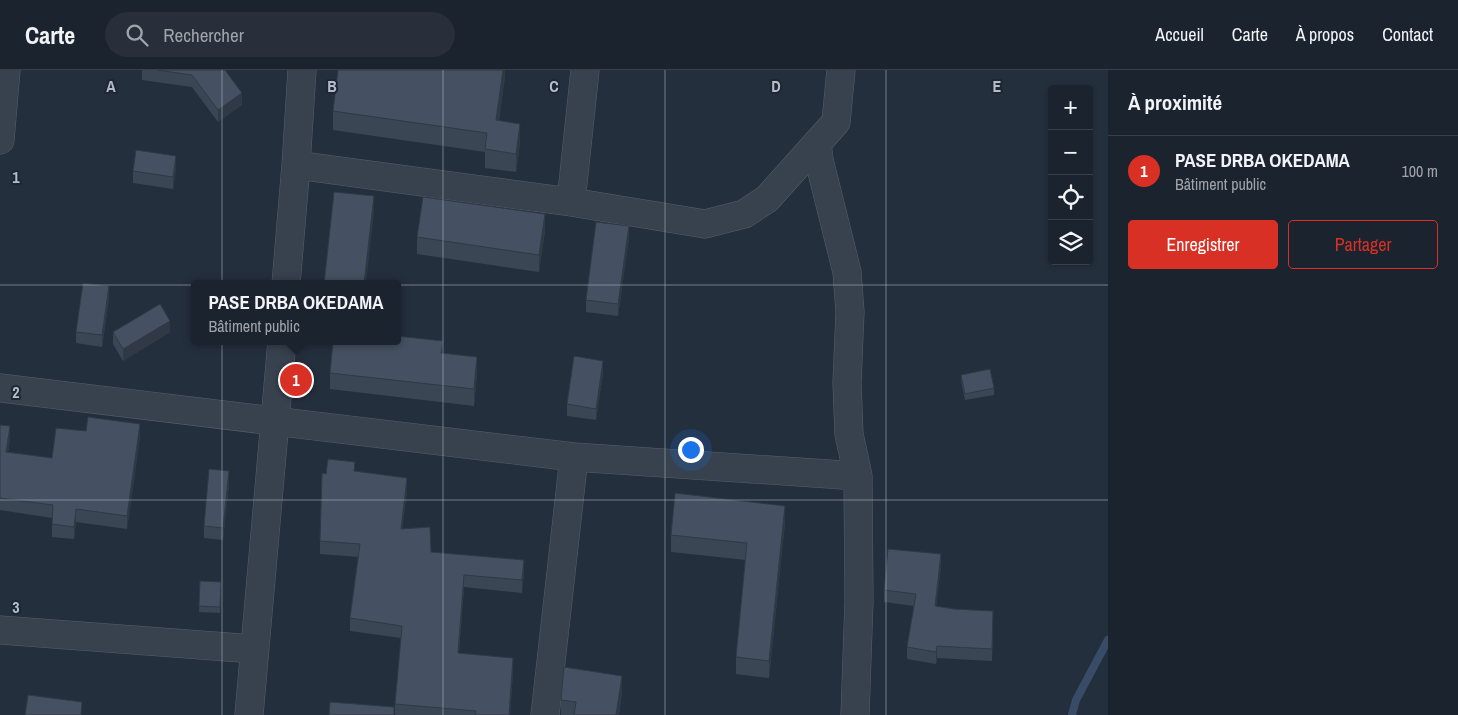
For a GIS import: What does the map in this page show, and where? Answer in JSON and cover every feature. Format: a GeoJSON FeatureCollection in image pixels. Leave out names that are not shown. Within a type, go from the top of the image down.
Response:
{"type":"FeatureCollection","features":[{"type":"Feature","properties":{"kind":"street"},"geometry":{"type":"LineString","coordinates":[[0,140],[6,70]]}},
{"type":"Feature","properties":{"kind":"street"},"geometry":{"type":"LineString","coordinates":[[286,280],[302,70]]}},
{"type":"Feature","properties":{"kind":"street"},"geometry":{"type":"LineString","coordinates":[[571,202],[585,70]]}},
{"type":"Feature","properties":{"kind":"street"},"geometry":{"type":"LineString","coordinates":[[296,165],[571,202],[705,224],[744,214],[767,199],[836,122],[841,70]]}},
{"type":"Feature","properties":{"kind":"street"},"geometry":{"type":"LineString","coordinates":[[817,143],[819,160],[848,272],[850,312],[846,383],[849,434],[858,476],[859,601],[855,715]]}},
{"type":"Feature","properties":{"kind":"street"},"geometry":{"type":"LineString","coordinates":[[249,715],[282,345]]}},
{"type":"Feature","properties":{"kind":"street"},"geometry":{"type":"LineString","coordinates":[[0,388],[574,457],[858,476]]}},
{"type":"Feature","properties":{"kind":"street"},"geometry":{"type":"LineString","coordinates":[[545,715],[574,457]]}},
{"type":"Feature","properties":{"kind":"street"},"geometry":{"type":"LineString","coordinates":[[0,630],[254,649]]}},
{"type":"Feature","properties":{"kind":"building"},"geometry":{"type":"Polygon","coordinates":[[[157,70],[225,70],[242,93],[218,110],[192,75],[157,70]]]}},
{"type":"Feature","properties":{"kind":"building"},"geometry":{"type":"Polygon","coordinates":[[[338,70],[503,70],[496,120],[520,124],[516,154],[485,149],[487,133],[333,111],[338,70]]]}},
{"type":"Feature","properties":{"kind":"building"},"geometry":{"type":"Polygon","coordinates":[[[136,150],[176,156],[173,177],[133,171],[136,150]]]}},
{"type":"Feature","properties":{"kind":"building"},"geometry":{"type":"Polygon","coordinates":[[[334,192],[374,196],[364,280],[324,280],[334,192]]]}},
{"type":"Feature","properties":{"kind":"building"},"geometry":{"type":"Polygon","coordinates":[[[423,197],[545,214],[539,255],[417,237],[423,197]]]}},
{"type":"Feature","properties":{"kind":"building"},"geometry":{"type":"Polygon","coordinates":[[[596,222],[629,226],[618,304],[586,300],[596,222]]]}},
{"type":"Feature","properties":{"kind":"building"},"geometry":{"type":"Polygon","coordinates":[[[83,283],[109,286],[102,335],[76,332],[83,283]]]}},
{"type":"Feature","properties":{"kind":"building"},"geometry":{"type":"Polygon","coordinates":[[[160,304],[170,321],[123,349],[113,332],[160,304]]]}},
{"type":"Feature","properties":{"kind":"building"},"geometry":{"type":"Polygon","coordinates":[[[401,336],[443,341],[441,353],[477,357],[474,389],[330,373],[333,345],[401,345],[401,336]]]}},
{"type":"Feature","properties":{"kind":"building"},"geometry":{"type":"Polygon","coordinates":[[[574,356],[603,361],[596,409],[567,404],[574,356]]]}},
{"type":"Feature","properties":{"kind":"building"},"geometry":{"type":"Polygon","coordinates":[[[990,369],[994,388],[965,394],[961,375],[990,369]]]}},
{"type":"Feature","properties":{"kind":"building"},"geometry":{"type":"Polygon","coordinates":[[[88,417],[140,424],[127,516],[76,509],[74,527],[52,524],[53,505],[0,498],[0,425],[10,426],[6,452],[52,458],[56,428],[86,431],[88,417]]]}},
{"type":"Feature","properties":{"kind":"building"},"geometry":{"type":"Polygon","coordinates":[[[328,459],[355,462],[354,471],[407,478],[401,529],[430,527],[431,552],[524,560],[522,580],[464,575],[458,653],[513,658],[509,715],[475,715],[476,711],[395,704],[402,626],[350,618],[360,544],[320,541],[322,473],[326,474],[328,459]]]}},
{"type":"Feature","properties":{"kind":"building"},"geometry":{"type":"Polygon","coordinates":[[[209,469],[229,471],[223,528],[204,526],[209,469]]]}},
{"type":"Feature","properties":{"kind":"building"},"geometry":{"type":"Polygon","coordinates":[[[675,493],[785,506],[769,661],[736,657],[747,543],[671,535],[675,493]]]}},
{"type":"Feature","properties":{"kind":"building"},"geometry":{"type":"Polygon","coordinates":[[[888,549],[941,554],[935,606],[993,611],[992,649],[937,646],[936,652],[907,647],[916,594],[884,590],[888,549]]]}},
{"type":"Feature","properties":{"kind":"building"},"geometry":{"type":"Polygon","coordinates":[[[200,581],[221,582],[220,607],[199,606],[200,581]]]}},
{"type":"Feature","properties":{"kind":"building"},"geometry":{"type":"Polygon","coordinates":[[[564,667],[622,676],[616,715],[574,715],[576,702],[561,700],[564,667]]]}},
{"type":"Feature","properties":{"kind":"building"},"geometry":{"type":"Polygon","coordinates":[[[28,695],[82,702],[81,715],[25,715],[28,695]]]}},
{"type":"Feature","properties":{"kind":"building"},"geometry":{"type":"Polygon","coordinates":[[[330,702],[394,707],[394,715],[329,715],[330,702]]]}},
{"type":"Feature","properties":{"kind":"waterway"},"geometry":{"type":"LineString","coordinates":[[1072,715],[1076,700],[1108,640]]}},
{"type":"Feature","properties":{"kind":"place","name":"PASE DRBA OKEDAMA"},"geometry":{"type":"Point","coordinates":[296,380]}}]}
